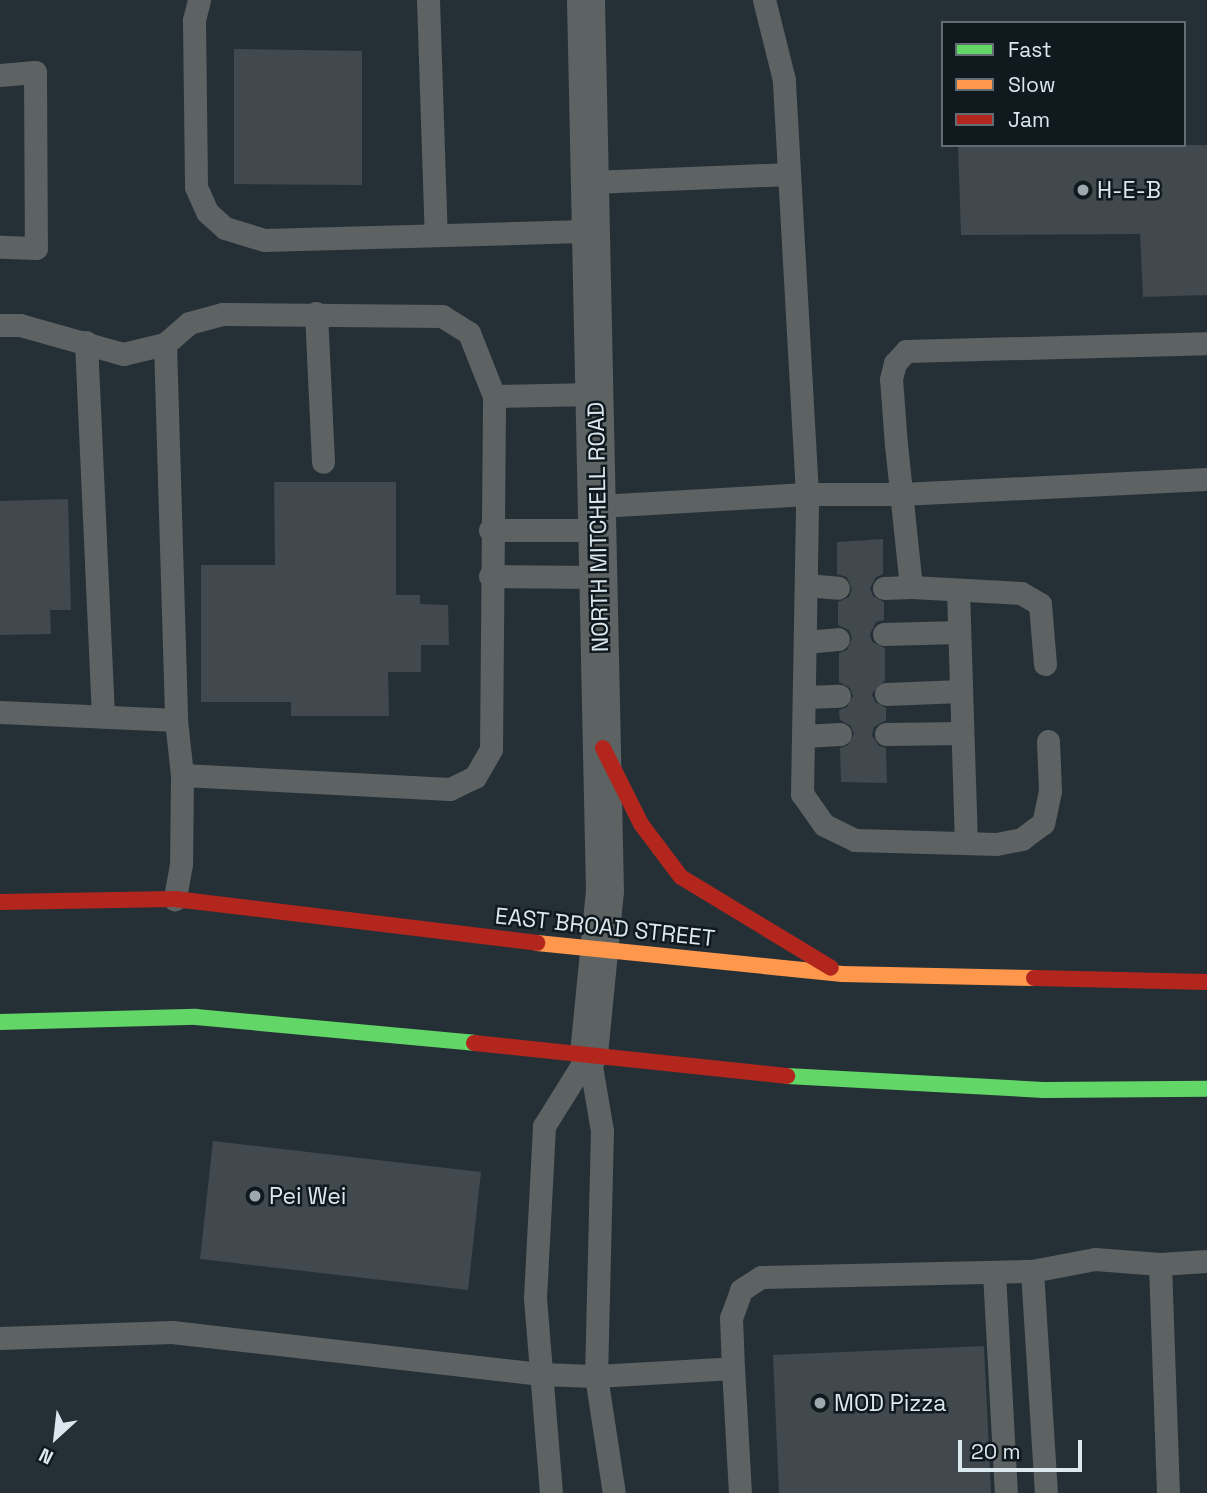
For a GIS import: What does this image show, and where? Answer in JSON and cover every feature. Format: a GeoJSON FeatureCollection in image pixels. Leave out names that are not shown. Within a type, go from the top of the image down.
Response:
{"type":"FeatureCollection","features":[{"type":"Feature","properties":{"kind":"main road"},"geometry":{"type":"LineString","coordinates":[[603,748],[641,824],[681,877],[737,915],[842,974]]}},
{"type":"Feature","properties":{"kind":"main road","name":"EAST BROAD STREET"},"geometry":{"type":"LineString","coordinates":[[0,902],[175,899],[599,951],[842,974],[1207,982]]}},
{"type":"Feature","properties":{"kind":"main road"},"geometry":{"type":"LineString","coordinates":[[0,1022],[195,1017],[589,1054],[732,1073],[1044,1090],[1207,1089]]}},
{"type":"Feature","properties":{"kind":"street","name":"NORTH MITCHELL ROAD"},"geometry":{"type":"LineString","coordinates":[[586,0],[605,891],[589,1054]]}},
{"type":"Feature","properties":{"kind":"lane"},"geometry":{"type":"LineString","coordinates":[[199,0],[194,20],[196,187],[207,212],[225,228],[264,240],[592,231]]}},
{"type":"Feature","properties":{"kind":"lane"},"geometry":{"type":"LineString","coordinates":[[428,0],[436,235]]}},
{"type":"Feature","properties":{"kind":"lane"},"geometry":{"type":"LineString","coordinates":[[764,0],[784,80],[807,494],[802,794],[824,825],[855,840],[966,843],[1022,839],[1043,823],[1050,791],[1048,741]]}},
{"type":"Feature","properties":{"kind":"lane"},"geometry":{"type":"LineString","coordinates":[[0,75],[35,72],[36,248],[0,247]]}},
{"type":"Feature","properties":{"kind":"lane"},"geometry":{"type":"LineString","coordinates":[[591,183],[789,174]]}},
{"type":"Feature","properties":{"kind":"lane"},"geometry":{"type":"LineString","coordinates":[[316,313],[323,462]]}},
{"type":"Feature","properties":{"kind":"lane"},"geometry":{"type":"LineString","coordinates":[[0,325],[20,325],[123,354],[165,344],[189,323],[223,314],[442,316],[468,333],[494,396],[490,576],[491,748],[475,777],[450,789],[182,775]]}},
{"type":"Feature","properties":{"kind":"lane"},"geometry":{"type":"LineString","coordinates":[[86,342],[103,717]]}},
{"type":"Feature","properties":{"kind":"lane"},"geometry":{"type":"LineString","coordinates":[[911,587],[891,379],[906,351],[1207,343]]}},
{"type":"Feature","properties":{"kind":"lane"},"geometry":{"type":"LineString","coordinates":[[165,344],[176,720],[182,775],[181,864],[175,899]]}},
{"type":"Feature","properties":{"kind":"lane"},"geometry":{"type":"LineString","coordinates":[[494,396],[596,394]]}},
{"type":"Feature","properties":{"kind":"lane"},"geometry":{"type":"LineString","coordinates":[[491,530],[807,494],[901,494],[1207,479]]}},
{"type":"Feature","properties":{"kind":"lane"},"geometry":{"type":"LineString","coordinates":[[490,576],[600,577]]}},
{"type":"Feature","properties":{"kind":"lane"},"geometry":{"type":"LineString","coordinates":[[806,585],[838,588]]}},
{"type":"Feature","properties":{"kind":"lane"},"geometry":{"type":"LineString","coordinates":[[884,588],[1021,593],[1040,604],[1045,664]]}},
{"type":"Feature","properties":{"kind":"lane"},"geometry":{"type":"LineString","coordinates":[[958,590],[966,843]]}},
{"type":"Feature","properties":{"kind":"lane"},"geometry":{"type":"LineString","coordinates":[[884,634],[959,632]]}},
{"type":"Feature","properties":{"kind":"lane"},"geometry":{"type":"LineString","coordinates":[[805,642],[838,639]]}},
{"type":"Feature","properties":{"kind":"lane"},"geometry":{"type":"LineString","coordinates":[[886,694],[961,691]]}},
{"type":"Feature","properties":{"kind":"lane"},"geometry":{"type":"LineString","coordinates":[[804,697],[839,696]]}},
{"type":"Feature","properties":{"kind":"lane"},"geometry":{"type":"LineString","coordinates":[[0,712],[176,720]]}},
{"type":"Feature","properties":{"kind":"lane"},"geometry":{"type":"LineString","coordinates":[[886,734],[962,733]]}},
{"type":"Feature","properties":{"kind":"lane"},"geometry":{"type":"LineString","coordinates":[[803,736],[840,734]]}},
{"type":"Feature","properties":{"kind":"lane"},"geometry":{"type":"LineString","coordinates":[[551,1493],[539,1374],[535,1298],[544,1126],[589,1054]]}},
{"type":"Feature","properties":{"kind":"lane"},"geometry":{"type":"LineString","coordinates":[[589,1054],[603,1131],[596,1376],[614,1493]]}},
{"type":"Feature","properties":{"kind":"lane"},"geometry":{"type":"LineString","coordinates":[[740,1493],[731,1318],[741,1290],[761,1277],[1032,1271],[1095,1259],[1160,1264],[1207,1261]]}},
{"type":"Feature","properties":{"kind":"lane"},"geometry":{"type":"LineString","coordinates":[[1160,1264],[1168,1493]]}},
{"type":"Feature","properties":{"kind":"lane"},"geometry":{"type":"LineString","coordinates":[[1032,1271],[1046,1493]]}},
{"type":"Feature","properties":{"kind":"lane"},"geometry":{"type":"LineString","coordinates":[[994,1273],[1006,1493]]}},
{"type":"Feature","properties":{"kind":"lane"},"geometry":{"type":"LineString","coordinates":[[0,1338],[172,1332],[539,1374],[596,1376],[733,1368]]}},
{"type":"Feature","properties":{"kind":"building"},"geometry":{"type":"Polygon","coordinates":[[[234,49],[362,51],[362,185],[234,184],[234,49]]]}},
{"type":"Feature","properties":{"kind":"building","name":"H-E-B"},"geometry":{"type":"Polygon","coordinates":[[[1207,145],[1207,295],[1143,297],[1140,234],[961,235],[958,147],[1207,145]]]}},
{"type":"Feature","properties":{"kind":"building"},"geometry":{"type":"Polygon","coordinates":[[[274,482],[396,482],[396,595],[420,595],[420,604],[448,605],[449,645],[421,645],[421,672],[388,672],[389,716],[291,716],[291,702],[201,702],[201,565],[275,565],[274,482]]]}},
{"type":"Feature","properties":{"kind":"building"},"geometry":{"type":"Polygon","coordinates":[[[68,499],[71,610],[50,610],[51,634],[0,635],[0,501],[68,499]]]}},
{"type":"Feature","properties":{"kind":"building"},"geometry":{"type":"Polygon","coordinates":[[[883,539],[883,574],[876,577],[870,588],[873,596],[884,602],[884,620],[876,622],[870,634],[872,642],[885,648],[885,680],[872,694],[875,702],[886,708],[886,720],[874,727],[872,735],[879,746],[886,748],[887,783],[841,782],[840,748],[848,745],[854,734],[851,726],[840,720],[839,710],[847,707],[853,696],[850,688],[839,682],[839,653],[847,650],[852,638],[849,630],[838,625],[838,602],[849,597],[852,589],[847,577],[837,574],[837,542],[883,539]]]}},
{"type":"Feature","properties":{"kind":"building"},"geometry":{"type":"Polygon","coordinates":[[[213,1141],[481,1172],[468,1290],[200,1259],[213,1141]]]}},
{"type":"Feature","properties":{"kind":"building"},"geometry":{"type":"Polygon","coordinates":[[[984,1346],[991,1493],[779,1493],[773,1355],[984,1346]]]}},
{"type":"Feature","properties":{"kind":"traffic: fast"},"geometry":{"type":"LineString","coordinates":[[0,1022],[196,1017],[474,1043]]}},
{"type":"Feature","properties":{"kind":"traffic: fast"},"geometry":{"type":"LineString","coordinates":[[787,1076],[1044,1090],[1207,1089]]}},
{"type":"Feature","properties":{"kind":"traffic: slow"},"geometry":{"type":"LineString","coordinates":[[537,943],[842,974],[1034,978]]}},
{"type":"Feature","properties":{"kind":"traffic: jam"},"geometry":{"type":"LineString","coordinates":[[603,748],[641,824],[681,877],[831,968]]}},
{"type":"Feature","properties":{"kind":"traffic: jam"},"geometry":{"type":"LineString","coordinates":[[0,902],[175,899],[537,943]]}},
{"type":"Feature","properties":{"kind":"traffic: jam"},"geometry":{"type":"LineString","coordinates":[[1034,978],[1207,982]]}},
{"type":"Feature","properties":{"kind":"traffic: jam"},"geometry":{"type":"LineString","coordinates":[[474,1043],[787,1076]]}},
{"type":"Feature","properties":{"kind":"place","name":"H-E-B"},"geometry":{"type":"Point","coordinates":[1083,190]}},
{"type":"Feature","properties":{"kind":"place","name":"Pei Wei"},"geometry":{"type":"Point","coordinates":[255,1196]}},
{"type":"Feature","properties":{"kind":"place","name":"MOD Pizza"},"geometry":{"type":"Point","coordinates":[820,1403]}}]}
